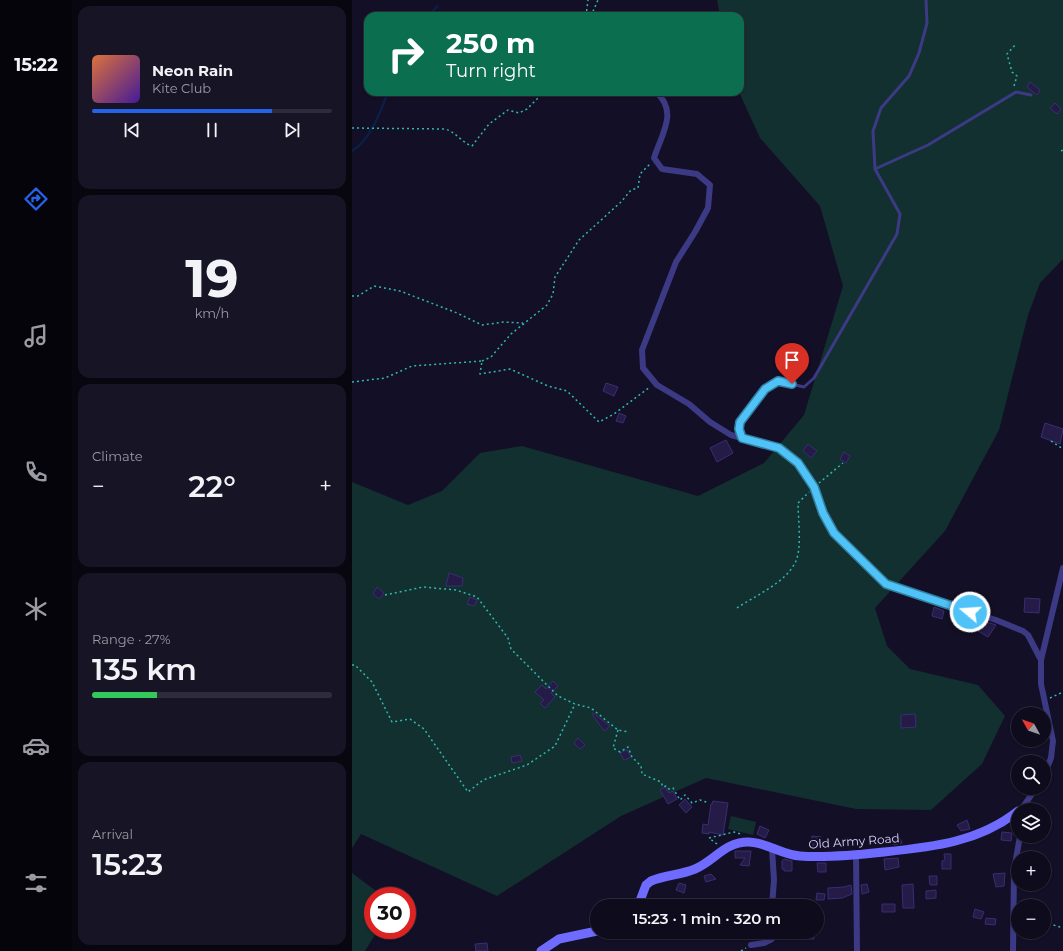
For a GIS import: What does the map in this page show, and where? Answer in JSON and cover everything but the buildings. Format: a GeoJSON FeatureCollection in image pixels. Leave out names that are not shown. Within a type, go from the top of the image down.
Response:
{"type":"FeatureCollection","features":[{"type":"Feature","properties":{"kind":"street"},"geometry":{"type":"LineString","coordinates":[[661,96],[664,99],[668,112],[666,128],[659,141],[654,158],[662,169],[697,174],[710,185],[708,208],[676,262],[642,350],[643,368],[657,385],[689,404],[710,422],[731,435],[779,448],[798,463],[814,487],[823,513],[834,533],[886,584],[996,620],[1023,631],[1028,635],[1041,660]]}},
{"type":"Feature","properties":{"kind":"street"},"geometry":{"type":"LineString","coordinates":[[1051,758],[1053,741],[1041,684],[1041,660],[1063,568]]}},
{"type":"Feature","properties":{"kind":"street","name":"Old Army Road"},"geometry":{"type":"LineString","coordinates":[[641,899],[646,885],[651,880],[695,869],[732,845],[749,842],[799,856],[856,855],[924,848],[967,839],[1011,817]]}},
{"type":"Feature","properties":{"kind":"street"},"geometry":{"type":"LineString","coordinates":[[1013,951],[1014,870],[1019,843]]}},
{"type":"Feature","properties":{"kind":"street"},"geometry":{"type":"LineString","coordinates":[[772,848],[774,880],[773,899]]}},
{"type":"Feature","properties":{"kind":"street"},"geometry":{"type":"LineString","coordinates":[[856,855],[857,951]]}},
{"type":"Feature","properties":{"kind":"street"},"geometry":{"type":"LineString","coordinates":[[541,951],[559,940],[590,933]]}},
{"type":"Feature","properties":{"kind":"street"},"geometry":{"type":"LineString","coordinates":[[751,945],[770,941],[772,939]]}},
{"type":"Feature","properties":{"kind":"lane"},"geometry":{"type":"LineString","coordinates":[[742,438],[739,429],[740,422],[765,389],[778,381],[804,387],[811,382],[897,234],[900,214],[875,169],[873,131],[881,108],[909,76],[919,53],[927,23],[926,0]]}},
{"type":"Feature","properties":{"kind":"lane"},"geometry":{"type":"LineString","coordinates":[[875,169],[928,145],[1016,92],[1031,95]]}},
{"type":"Feature","properties":{"kind":"path"},"geometry":{"type":"LineString","coordinates":[[586,12],[588,0]]}},
{"type":"Feature","properties":{"kind":"path"},"geometry":{"type":"LineString","coordinates":[[593,12],[598,0]]}},
{"type":"Feature","properties":{"kind":"path"},"geometry":{"type":"LineString","coordinates":[[1013,90],[1017,76],[1012,72],[1008,54],[1015,45]]}},
{"type":"Feature","properties":{"kind":"path"},"geometry":{"type":"LineString","coordinates":[[352,128],[445,129],[453,131],[464,143],[472,146],[489,124],[508,110],[518,113],[527,109],[540,96]]}},
{"type":"Feature","properties":{"kind":"path"},"geometry":{"type":"LineString","coordinates":[[352,382],[385,378],[412,366],[482,361],[491,357],[523,323],[548,305],[553,294],[556,277],[579,240],[631,190],[638,188],[640,174],[654,158]]}},
{"type":"Feature","properties":{"kind":"path"},"geometry":{"type":"LineString","coordinates":[[352,296],[358,296],[374,286],[400,291],[457,313],[482,325],[504,322],[523,323]]}},
{"type":"Feature","properties":{"kind":"path"},"geometry":{"type":"LineString","coordinates":[[482,361],[480,374],[510,369],[548,386],[568,391],[599,422],[614,414],[647,388],[657,385]]}},
{"type":"Feature","properties":{"kind":"path"},"geometry":{"type":"LineString","coordinates":[[1051,441],[1063,449]]}},
{"type":"Feature","properties":{"kind":"path"},"geometry":{"type":"LineString","coordinates":[[737,608],[770,588],[787,574],[797,560],[799,544],[798,503],[814,487],[843,463]]}},
{"type":"Feature","properties":{"kind":"path"},"geometry":{"type":"LineString","coordinates":[[385,595],[423,587],[456,590],[477,597],[508,638],[511,649],[558,696],[575,704],[591,708],[618,730],[629,732]]}},
{"type":"Feature","properties":{"kind":"path"},"geometry":{"type":"LineString","coordinates":[[352,665],[372,682],[392,722],[410,718],[424,729],[468,792],[483,780],[527,765],[555,746],[575,704]]}},
{"type":"Feature","properties":{"kind":"path"},"geometry":{"type":"LineString","coordinates":[[1045,700],[1063,692]]}},
{"type":"Feature","properties":{"kind":"path"},"geometry":{"type":"LineString","coordinates":[[618,730],[613,748],[620,752],[628,748],[632,757],[642,766],[642,774],[661,782],[663,786],[666,786],[669,789],[673,788],[680,800],[685,795],[692,803],[700,800],[709,803]]}},
{"type":"Feature","properties":{"kind":"path"},"geometry":{"type":"LineString","coordinates":[[1051,924],[1063,928]]}},
{"type":"Feature","properties":{"kind":"green space"},"geometry":{"type":"Polygon","coordinates":[[[717,0],[1063,0],[1063,259],[1040,283],[1028,315],[999,430],[945,531],[875,608],[887,646],[910,669],[978,685],[1005,716],[982,764],[931,810],[856,809],[706,778],[621,816],[497,896],[361,834],[352,848],[352,482],[408,505],[442,491],[480,453],[522,446],[698,496],[764,463],[804,415],[843,286],[820,206],[760,138],[741,96],[744,96],[744,12],[719,12],[717,0]]]}},
{"type":"Feature","properties":{"kind":"green space"},"geometry":{"type":"Polygon","coordinates":[[[731,816],[756,822],[753,835],[728,829],[731,816]]]}},
{"type":"Feature","properties":{"kind":"green space"},"geometry":{"type":"Polygon","coordinates":[[[352,873],[371,887],[364,887],[364,939],[372,939],[365,951],[352,951],[352,873]]]}},
{"type":"Feature","properties":{"kind":"waterway"},"geometry":{"type":"LineString","coordinates":[[432,12],[437,6]]}},
{"type":"Feature","properties":{"kind":"waterway"},"geometry":{"type":"LineString","coordinates":[[352,151],[359,146],[370,133],[386,96]]}},
{"type":"Feature","properties":{"kind":"route"},"geometry":{"type":"LineString","coordinates":[[792,384],[778,381],[765,389],[740,422],[739,429],[742,438],[779,448],[798,463],[814,487],[823,513],[834,533],[886,584],[912,594],[970,612]]}}]}
